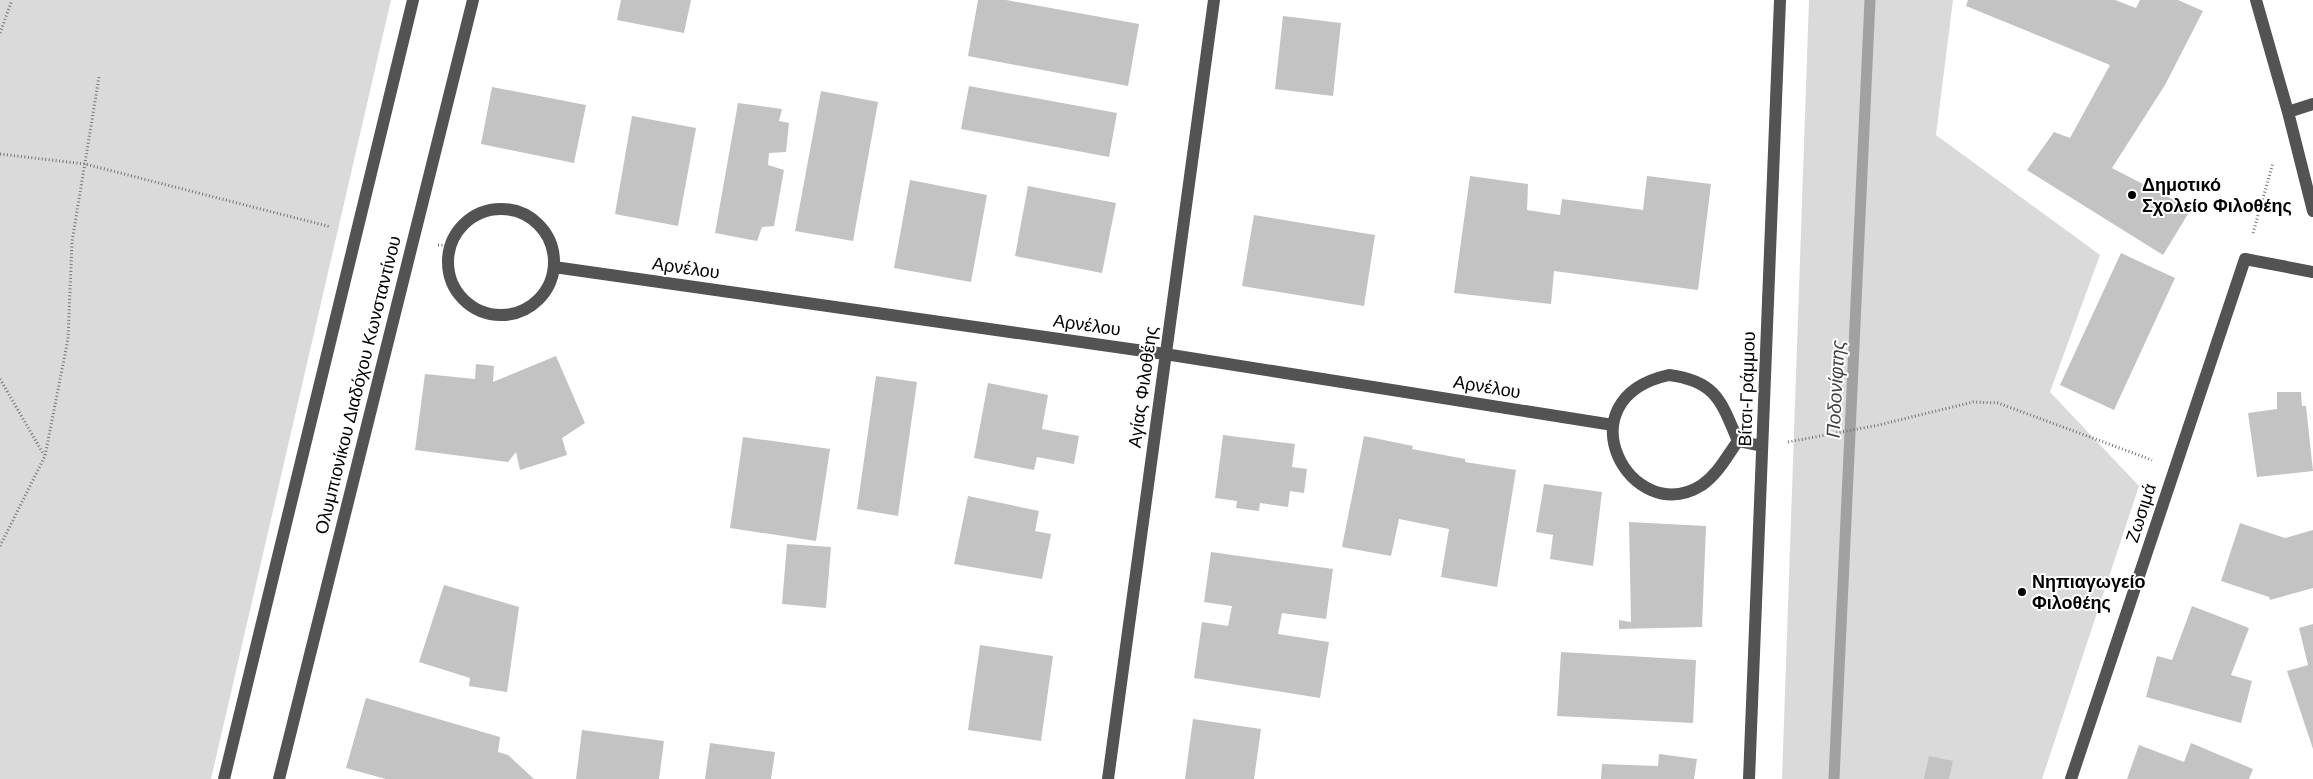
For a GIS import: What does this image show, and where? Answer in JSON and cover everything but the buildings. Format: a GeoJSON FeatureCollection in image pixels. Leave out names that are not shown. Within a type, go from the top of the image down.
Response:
{"type":"FeatureCollection","features":[{"type":"Feature","properties":{"kind":"street","name":"Ολυμπιονίκου Διαδόχου Κωνσταντίνου"},"geometry":{"type":"LineString","coordinates":[[224,779],[413,0]]}},
{"type":"Feature","properties":{"kind":"street","name":"Ολυμπιονίκου Διαδόχου Κωνσταντίνου"},"geometry":{"type":"LineString","coordinates":[[279,779],[473,0]]}},
{"type":"Feature","properties":{"kind":"street","name":"Αγίας Φιλοθέης"},"geometry":{"type":"LineString","coordinates":[[1108,779],[1214,0]]}},
{"type":"Feature","properties":{"kind":"street","name":"Βίτσι-Γράμμου"},"geometry":{"type":"LineString","coordinates":[[1749,779],[1780,0]]}},
{"type":"Feature","properties":{"kind":"street"},"geometry":{"type":"LineString","coordinates":[[2256,0],[2288,112],[2313,211]]}},
{"type":"Feature","properties":{"kind":"street"},"geometry":{"type":"LineString","coordinates":[[2288,112],[2313,104]]}},
{"type":"Feature","properties":{"kind":"street"},"geometry":{"type":"LineString","coordinates":[[503,209],[520,212],[535,221],[546,233],[553,250],[554,267],[550,284],[540,298],[526,309],[509,314],[491,314],[474,308],[461,296],[452,281],[448,264],[450,246],[458,230],[470,218],[486,211],[503,209]]}},
{"type":"Feature","properties":{"kind":"street"},"geometry":{"type":"LineString","coordinates":[[2245,260],[2313,272]]}},
{"type":"Feature","properties":{"kind":"street","name":"Ζωσιμά"},"geometry":{"type":"LineString","coordinates":[[2071,779],[2245,260]]}},
{"type":"Feature","properties":{"kind":"street","name":"Αρνέλου"},"geometry":{"type":"LineString","coordinates":[[554,267],[1165,354],[1613,425]]}},
{"type":"Feature","properties":{"kind":"street"},"geometry":{"type":"LineString","coordinates":[[1669,375],[1689,378],[1707,387],[1721,401],[1738,441],[1716,474],[1701,486],[1683,492],[1664,493],[1646,488],[1631,477],[1619,462],[1613,444],[1613,425],[1619,406],[1632,390],[1649,379],[1669,375]]}},
{"type":"Feature","properties":{"kind":"street"},"geometry":{"type":"LineString","coordinates":[[1738,441],[1762,446]]}},
{"type":"Feature","properties":{"kind":"path"},"geometry":{"type":"LineString","coordinates":[[0,33],[12,0]]}},
{"type":"Feature","properties":{"kind":"path"},"geometry":{"type":"LineString","coordinates":[[0,546],[45,456],[68,339],[72,242],[99,77]]}},
{"type":"Feature","properties":{"kind":"path"},"geometry":{"type":"LineString","coordinates":[[0,154],[85,164],[355,233]]}},
{"type":"Feature","properties":{"kind":"path"},"geometry":{"type":"LineString","coordinates":[[2245,260],[2274,158]]}},
{"type":"Feature","properties":{"kind":"path"},"geometry":{"type":"LineString","coordinates":[[0,380],[45,456]]}},
{"type":"Feature","properties":{"kind":"path"},"geometry":{"type":"LineString","coordinates":[[1762,446],[1878,426],[1974,402],[1998,403],[2174,468]]}},
{"type":"Feature","properties":{"kind":"shaded area"},"geometry":{"type":"Polygon","coordinates":[[[0,0],[391,0],[211,779],[0,779],[0,0]]]}},
{"type":"Feature","properties":{"kind":"shaded area"},"geometry":{"type":"Polygon","coordinates":[[[1809,0],[1953,0],[1936,135],[2100,255],[2050,392],[2139,486],[2042,779],[1782,779],[1809,0]]]}},
{"type":"Feature","properties":{"kind":"waterway","name":"Ποδονίφτης"},"geometry":{"type":"LineString","coordinates":[[1834,779],[1870,0]]}},
{"type":"Feature","properties":{"kind":"place","name":"Δημοτικό Σχολείο Φιλοθέης"},"geometry":{"type":"Point","coordinates":[2132,195]}},
{"type":"Feature","properties":{"kind":"place","name":"Νηπιαγωγείο Φιλοθέης"},"geometry":{"type":"Point","coordinates":[2022,592]}}]}
